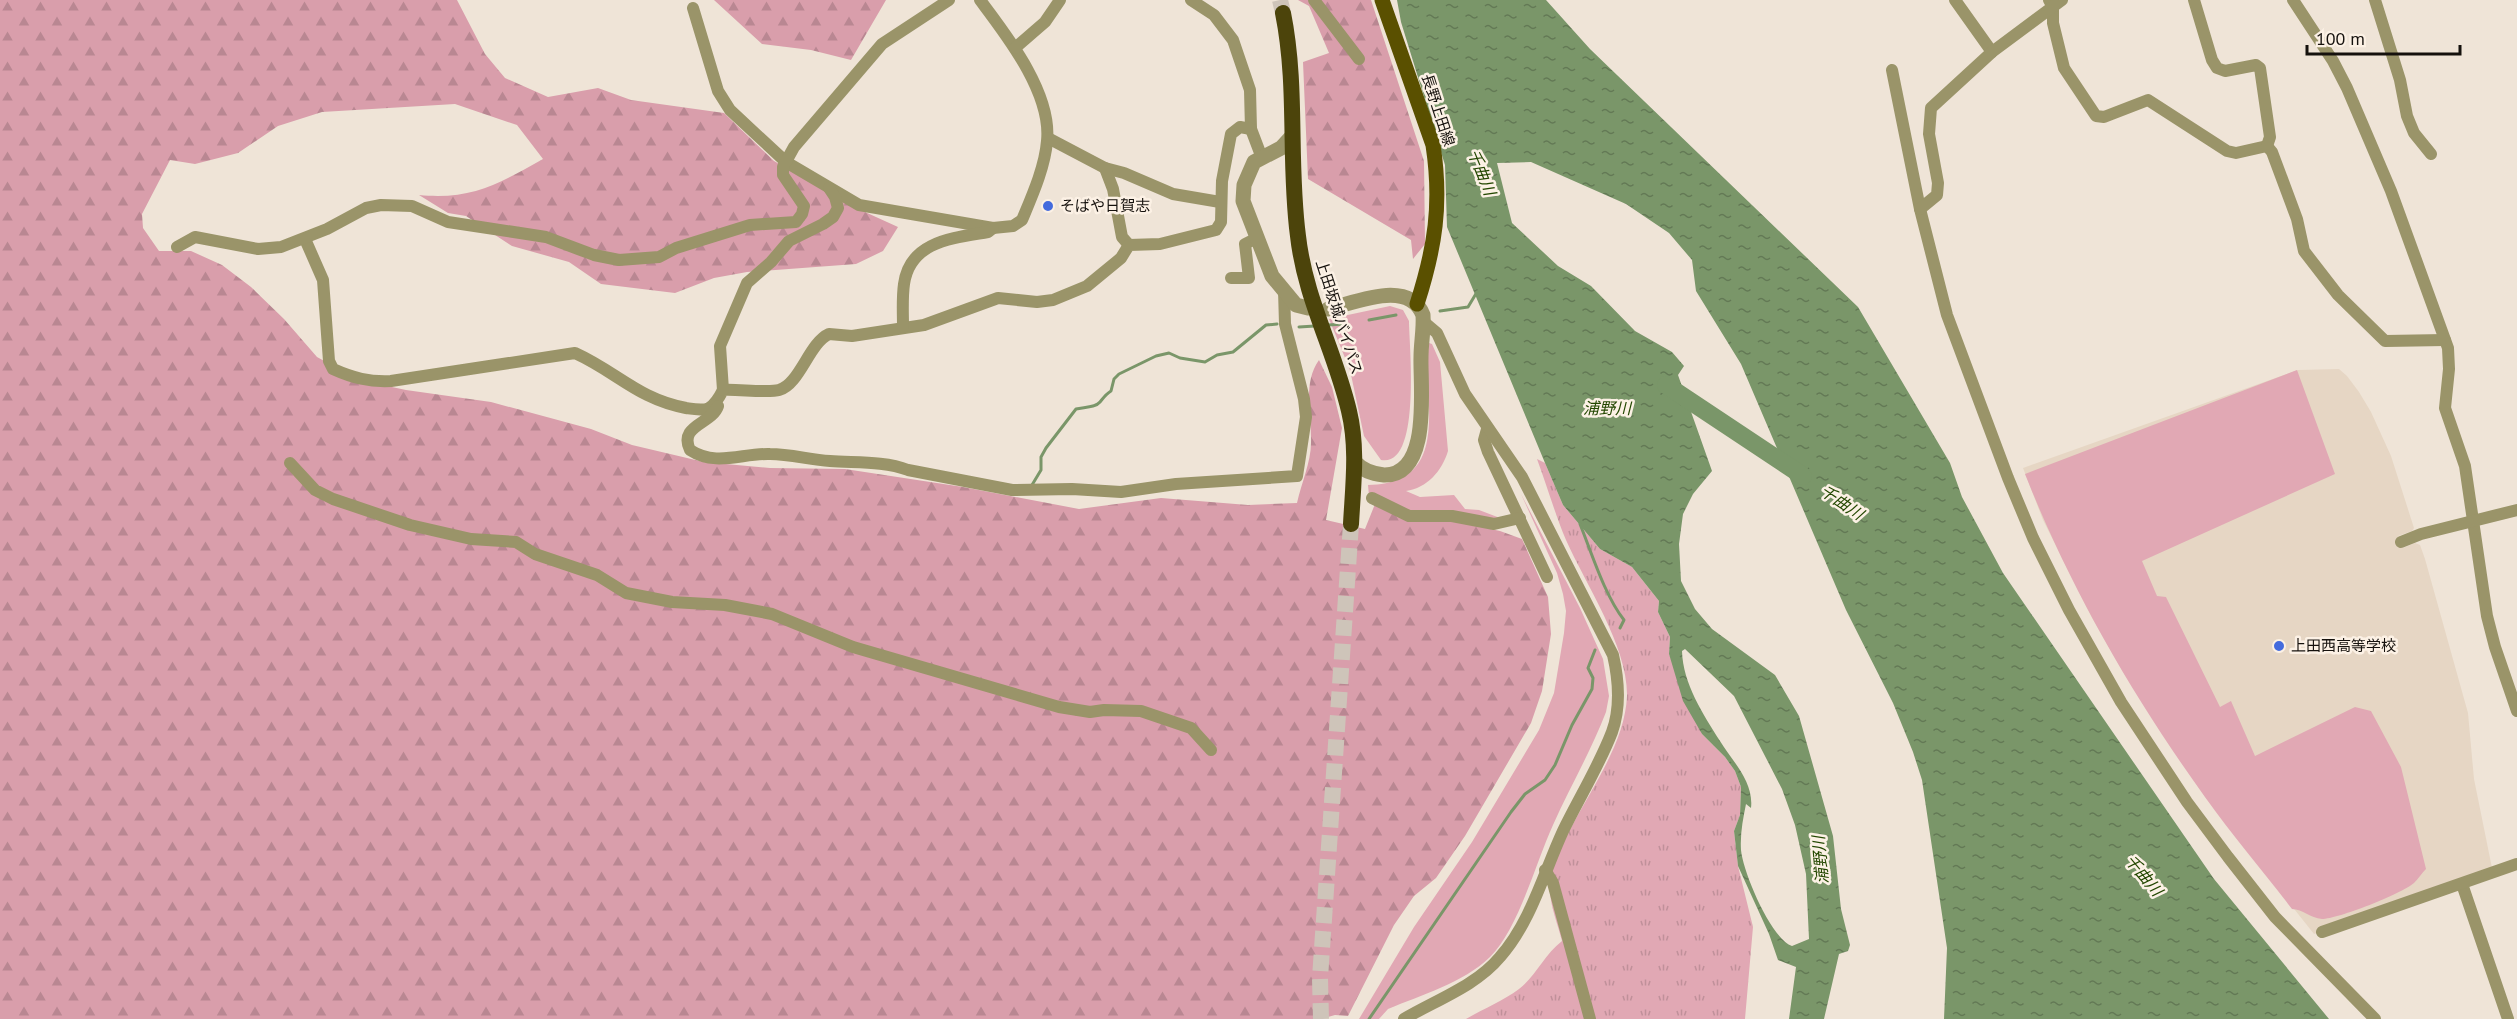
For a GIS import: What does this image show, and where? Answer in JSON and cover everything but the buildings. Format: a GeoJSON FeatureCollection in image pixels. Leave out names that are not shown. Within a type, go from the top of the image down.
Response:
{"type":"FeatureCollection","features":[{"type":"Feature","properties":{"kind":"highway","name":"上田坂城バイパス"},"geometry":{"type":"LineString","coordinates":[[1283,13],[1293,83],[1292,169],[1298,237],[1305,278],[1349,410],[1355,462],[1351,524]]}},
{"type":"Feature","properties":{"kind":"main road","name":"長野上田線"},"geometry":{"type":"LineString","coordinates":[[1382,0],[1433,145],[1436,166],[1434,240],[1417,304]]}},
{"type":"Feature","properties":{"kind":"street"},"geometry":{"type":"LineString","coordinates":[[177,247],[195,237],[258,249],[281,247],[305,239],[366,208],[381,205],[412,206],[448,222],[546,237],[608,258],[640,260],[659,257],[692,242],[750,225],[796,222],[804,206],[783,175],[786,162],[801,138],[882,44],[949,0]]}},
{"type":"Feature","properties":{"kind":"street"},"geometry":{"type":"LineString","coordinates":[[693,8],[718,91],[730,110],[786,162],[859,205],[993,228],[1013,226],[1022,220],[1045,157],[1048,138],[1045,116],[1032,78],[1015,48],[980,0]]}},
{"type":"Feature","properties":{"kind":"street"},"geometry":{"type":"LineString","coordinates":[[1015,48],[1045,22],[1060,0]]}},
{"type":"Feature","properties":{"kind":"street"},"geometry":{"type":"LineString","coordinates":[[1191,0],[1214,15],[1233,40],[1250,90],[1251,129],[1262,158]]}},
{"type":"Feature","properties":{"kind":"street"},"geometry":{"type":"LineString","coordinates":[[1314,0],[1359,59]]}},
{"type":"Feature","properties":{"kind":"street"},"geometry":{"type":"LineString","coordinates":[[1955,0],[1992,52]]}},
{"type":"Feature","properties":{"kind":"street"},"geometry":{"type":"LineString","coordinates":[[2194,0],[2212,60],[2217,68],[2225,70],[2256,64],[2260,68],[2270,137],[2267,146]]}},
{"type":"Feature","properties":{"kind":"street"},"geometry":{"type":"LineString","coordinates":[[2293,0],[2334,61],[2347,88],[2391,191],[2445,340],[2449,369],[2445,408],[2465,466],[2487,616],[2494,647],[2517,711]]}},
{"type":"Feature","properties":{"kind":"street"},"geometry":{"type":"LineString","coordinates":[[2375,0],[2400,80],[2407,116],[2414,133],[2431,154]]}},
{"type":"Feature","properties":{"kind":"street"},"geometry":{"type":"LineString","coordinates":[[1920,209],[1937,195],[1938,183],[1929,134],[1931,108],[1992,52],[2055,2]]}},
{"type":"Feature","properties":{"kind":"street"},"geometry":{"type":"LineString","coordinates":[[2055,2],[2053,22],[2064,68],[2096,116],[2104,117],[2148,100],[2227,151],[2236,153],[2267,146]]}},
{"type":"Feature","properties":{"kind":"street"},"geometry":{"type":"LineString","coordinates":[[1892,70],[1920,209],[1947,315],[2033,538],[2096,659],[2187,802],[2275,917],[2375,1019]]}},
{"type":"Feature","properties":{"kind":"street"},"geometry":{"type":"LineString","coordinates":[[1129,245],[1161,244],[1216,230],[1221,222],[1220,202],[1231,134],[1240,127],[1251,129]]}},
{"type":"Feature","properties":{"kind":"street"},"geometry":{"type":"LineString","coordinates":[[1292,136],[1281,148],[1254,162],[1248,171],[1244,185],[1243,201],[1272,276],[1296,305],[1308,308]]}},
{"type":"Feature","properties":{"kind":"street"},"geometry":{"type":"LineString","coordinates":[[1048,138],[1106,168],[1124,173],[1173,194],[1220,202]]}},
{"type":"Feature","properties":{"kind":"street"},"geometry":{"type":"LineString","coordinates":[[2267,146],[2272,152],[2289,196],[2304,251],[2338,295],[2385,341],[2445,340]]}},
{"type":"Feature","properties":{"kind":"street"},"geometry":{"type":"LineString","coordinates":[[1262,158],[1277,157],[1292,169]]}},
{"type":"Feature","properties":{"kind":"street"},"geometry":{"type":"LineString","coordinates":[[1106,168],[1113,189],[1122,237],[1129,245]]}},
{"type":"Feature","properties":{"kind":"street"},"geometry":{"type":"LineString","coordinates":[[828,187],[835,196],[838,208],[833,217],[789,241],[771,262],[747,283],[738,299],[720,346],[720,395],[714,414],[696,425],[688,437],[687,444],[690,450],[711,459],[723,460],[769,453],[828,461],[896,465],[908,470],[1012,490],[1072,489],[1120,492],[1176,484],[1297,476],[1306,417],[1304,399],[1285,324],[1284,291]]}},
{"type":"Feature","properties":{"kind":"street"},"geometry":{"type":"LineString","coordinates":[[903,327],[904,283],[912,260],[921,251],[945,240],[988,232],[993,228]]}},
{"type":"Feature","properties":{"kind":"street"},"geometry":{"type":"LineString","coordinates":[[1231,278],[1250,278],[1245,244],[1257,238]]}},
{"type":"Feature","properties":{"kind":"street"},"geometry":{"type":"LineString","coordinates":[[305,239],[323,280],[329,361],[333,369],[350,377],[368,382],[391,381],[575,353],[589,359],[646,396],[664,404],[695,410],[709,409],[720,395],[778,391],[787,386],[824,336],[829,334],[852,336],[924,325],[998,298],[1037,302],[1053,300],[1086,286],[1106,272],[1121,258],[1129,245]]}},
{"type":"Feature","properties":{"kind":"street"},"geometry":{"type":"LineString","coordinates":[[1328,309],[1389,295],[1404,296],[1421,308],[1424,322],[1420,355],[1420,421],[1417,448],[1412,458],[1395,473],[1379,474],[1360,468],[1355,462]]}},
{"type":"Feature","properties":{"kind":"street"},"geometry":{"type":"LineString","coordinates":[[1404,1019],[1468,984],[1499,959],[1519,931],[1545,870],[1612,731],[1619,695],[1613,655],[1522,477],[1464,394],[1437,333],[1424,322]]}},
{"type":"Feature","properties":{"kind":"street"},"geometry":{"type":"LineString","coordinates":[[1487,429],[1484,440],[1488,452],[1547,577]]}},
{"type":"Feature","properties":{"kind":"street"},"geometry":{"type":"LineString","coordinates":[[290,463],[307,484],[333,499],[410,525],[443,533],[471,539],[516,542],[535,554],[597,575],[626,593],[672,602],[725,605],[772,614],[853,646],[1059,706],[1090,712],[1141,711],[1191,728],[1211,750]]}},
{"type":"Feature","properties":{"kind":"street"},"geometry":{"type":"LineString","coordinates":[[1353,491],[1357,485],[1379,474]]}},
{"type":"Feature","properties":{"kind":"street"},"geometry":{"type":"LineString","coordinates":[[1371,498],[1409,516],[1452,516],[1494,524],[1520,518]]}},
{"type":"Feature","properties":{"kind":"street"},"geometry":{"type":"LineString","coordinates":[[2401,543],[2421,534],[2517,510]]}},
{"type":"Feature","properties":{"kind":"street"},"geometry":{"type":"LineString","coordinates":[[2322,932],[2517,864]]}},
{"type":"Feature","properties":{"kind":"street"},"geometry":{"type":"LineString","coordinates":[[1545,870],[1553,883],[1590,1019]]}},
{"type":"Feature","properties":{"kind":"street"},"geometry":{"type":"LineString","coordinates":[[2462,884],[2508,1019]]}},
{"type":"Feature","properties":{"kind":"shaded area","name":"上田西高等学校"},"geometry":{"type":"Polygon","coordinates":[[[2339,369],[2359,392],[2371,412],[2391,456],[2414,528],[2398,536],[2403,548],[2415,543],[2420,545],[2425,559],[2468,713],[2474,779],[2492,868],[2314,934],[2205,797],[2125,675],[2091,616],[2043,520],[2023,468],[2298,370],[2339,369]]]}},
{"type":"Feature","properties":{"kind":"green space"},"geometry":{"type":"Polygon","coordinates":[[[0,0],[457,0],[485,54],[505,78],[548,97],[598,88],[631,100],[724,113],[774,161],[854,207],[898,227],[883,251],[856,264],[747,272],[714,278],[675,293],[601,284],[569,262],[512,246],[466,216],[448,213],[419,195],[454,195],[484,188],[543,159],[517,125],[455,104],[322,112],[278,126],[238,153],[195,164],[170,160],[142,214],[143,228],[159,251],[191,251],[222,265],[251,287],[284,319],[317,357],[359,380],[406,390],[491,402],[591,429],[632,445],[704,462],[770,468],[845,469],[963,487],[1079,509],[1161,498],[1248,505],[1297,503],[1311,450],[1309,389],[1319,360],[1332,387],[1342,428],[1326,520],[1365,529],[1375,504],[1500,531],[1522,539],[1548,597],[1551,634],[1542,691],[1531,723],[1465,836],[1436,878],[1414,896],[1394,925],[1348,1016],[1335,1015],[1321,1019],[0,1019],[0,0]]]}},
{"type":"Feature","properties":{"kind":"green space"},"geometry":{"type":"Polygon","coordinates":[[[714,0],[886,0],[851,60],[811,50],[762,44],[714,0]]]}},
{"type":"Feature","properties":{"kind":"green space"},"geometry":{"type":"Polygon","coordinates":[[[1298,0],[1371,0],[1424,161],[1425,244],[1413,259],[1411,240],[1308,179],[1303,62],[1329,53],[1309,6],[1298,0]]]}},
{"type":"Feature","properties":{"kind":"green space"},"geometry":{"type":"Polygon","coordinates":[[[1390,306],[1403,310],[1409,321],[1410,402],[1408,426],[1403,445],[1394,457],[1381,460],[1364,436],[1350,370],[1329,319],[1390,306]]]}},
{"type":"Feature","properties":{"kind":"green space"},"geometry":{"type":"Polygon","coordinates":[[[1429,343],[1432,344],[1440,362],[1448,451],[1438,472],[1433,477],[1421,486],[1406,491],[1420,497],[1454,495],[1465,509],[1479,510],[1500,518],[1497,520],[1409,513],[1369,496],[1368,485],[1395,481],[1413,470],[1423,454],[1428,434],[1429,343]]]}},
{"type":"Feature","properties":{"kind":"green space"},"geometry":{"type":"Polygon","coordinates":[[[2297,370],[2335,474],[2142,561],[2157,596],[2166,597],[2220,707],[2231,701],[2255,756],[2355,707],[2371,711],[2401,767],[2426,869],[2407,888],[2355,911],[2322,919],[2292,909],[2178,759],[2105,641],[2062,558],[2025,474],[2297,370]]]}},
{"type":"Feature","properties":{"kind":"green space"},"geometry":{"type":"Polygon","coordinates":[[[1537,459],[1545,463],[1563,505],[1600,549],[1632,567],[1659,601],[1658,612],[1670,637],[1669,654],[1702,734],[1725,757],[1735,771],[1741,787],[1740,815],[1734,831],[1738,866],[1753,927],[1745,1019],[1466,1019],[1519,989],[1562,941],[1551,898],[1551,874],[1563,844],[1611,753],[1625,715],[1627,696],[1621,657],[1604,616],[1566,540],[1537,459]]]}},
{"type":"Feature","properties":{"kind":"green space"},"geometry":{"type":"Polygon","coordinates":[[[1521,494],[1580,608],[1603,659],[1609,696],[1606,712],[1553,825],[1518,913],[1500,945],[1479,966],[1455,981],[1388,1009],[1379,1019],[1359,1019],[1414,927],[1472,842],[1539,730],[1554,693],[1566,611],[1557,573],[1521,494]]]}},
{"type":"Feature","properties":{"kind":"water","name":"浦野川"},"geometry":{"type":"Polygon","coordinates":[[[1397,0],[1546,0],[1590,49],[1858,307],[1950,463],[1962,497],[2003,573],[2214,879],[2329,1019],[1944,1019],[1947,948],[1922,780],[1913,752],[1893,703],[1846,610],[1741,364],[1696,291],[1692,260],[1669,233],[1626,204],[1531,162],[1497,163],[1512,223],[1558,266],[1591,286],[1635,331],[1672,352],[1684,366],[1678,375],[1712,471],[1693,494],[1683,514],[1679,544],[1681,581],[1695,609],[1712,629],[1775,675],[1799,716],[1833,836],[1841,909],[1850,945],[1848,951],[1839,954],[1824,1019],[1789,1019],[1796,967],[1778,960],[1769,934],[1738,866],[1734,831],[1740,815],[1741,787],[1735,771],[1725,757],[1702,734],[1683,701],[1669,654],[1670,637],[1658,612],[1659,601],[1632,567],[1600,549],[1563,505],[1447,227],[1445,165],[1401,22],[1397,0]],[[1685,649],[1682,651],[1686,675],[1695,698],[1742,773],[1749,790],[1751,808],[1746,804],[1741,850],[1752,888],[1775,931],[1792,946],[1809,939],[1806,874],[1795,825],[1782,789],[1734,696],[1685,649]]]}},
{"type":"Feature","properties":{"kind":"waterway"},"geometry":{"type":"LineString","coordinates":[[1440,311],[1468,307],[1477,292]]}},
{"type":"Feature","properties":{"kind":"waterway"},"geometry":{"type":"LineString","coordinates":[[1369,320],[1396,315]]}},
{"type":"Feature","properties":{"kind":"waterway"},"geometry":{"type":"LineString","coordinates":[[1032,485],[1041,470],[1041,457],[1046,448],[1076,409],[1098,404],[1111,391],[1114,379],[1119,374],[1156,356],[1169,353],[1180,358],[1205,362],[1217,355],[1233,352],[1266,325],[1277,324]]}},
{"type":"Feature","properties":{"kind":"waterway"},"geometry":{"type":"LineString","coordinates":[[1328,325],[1345,324]]}},
{"type":"Feature","properties":{"kind":"waterway"},"geometry":{"type":"LineString","coordinates":[[1299,327],[1315,326]]}},
{"type":"Feature","properties":{"kind":"waterway","name":"千曲川"},"geometry":{"type":"LineString","coordinates":[[1666,385],[1803,476]]}},
{"type":"Feature","properties":{"kind":"waterway"},"geometry":{"type":"LineString","coordinates":[[1580,524],[1605,587],[1624,620],[1620,628]]}},
{"type":"Feature","properties":{"kind":"waterway"},"geometry":{"type":"LineString","coordinates":[[1369,1019],[1511,812],[1525,794],[1545,780],[1555,765],[1572,725],[1592,689],[1593,678],[1588,668],[1595,650]]}},
{"type":"Feature","properties":{"kind":"tunnel"},"geometry":{"type":"LineString","coordinates":[[1280,0],[1283,13]]}},
{"type":"Feature","properties":{"kind":"tunnel"},"geometry":{"type":"LineString","coordinates":[[1321,1019],[1320,978],[1351,524]]}},
{"type":"Feature","properties":{"kind":"place","name":"そばや日賀志"},"geometry":{"type":"Point","coordinates":[1048,206]}},
{"type":"Feature","properties":{"kind":"place","name":"上田西高等学校"},"geometry":{"type":"Point","coordinates":[2279,646]}}]}
